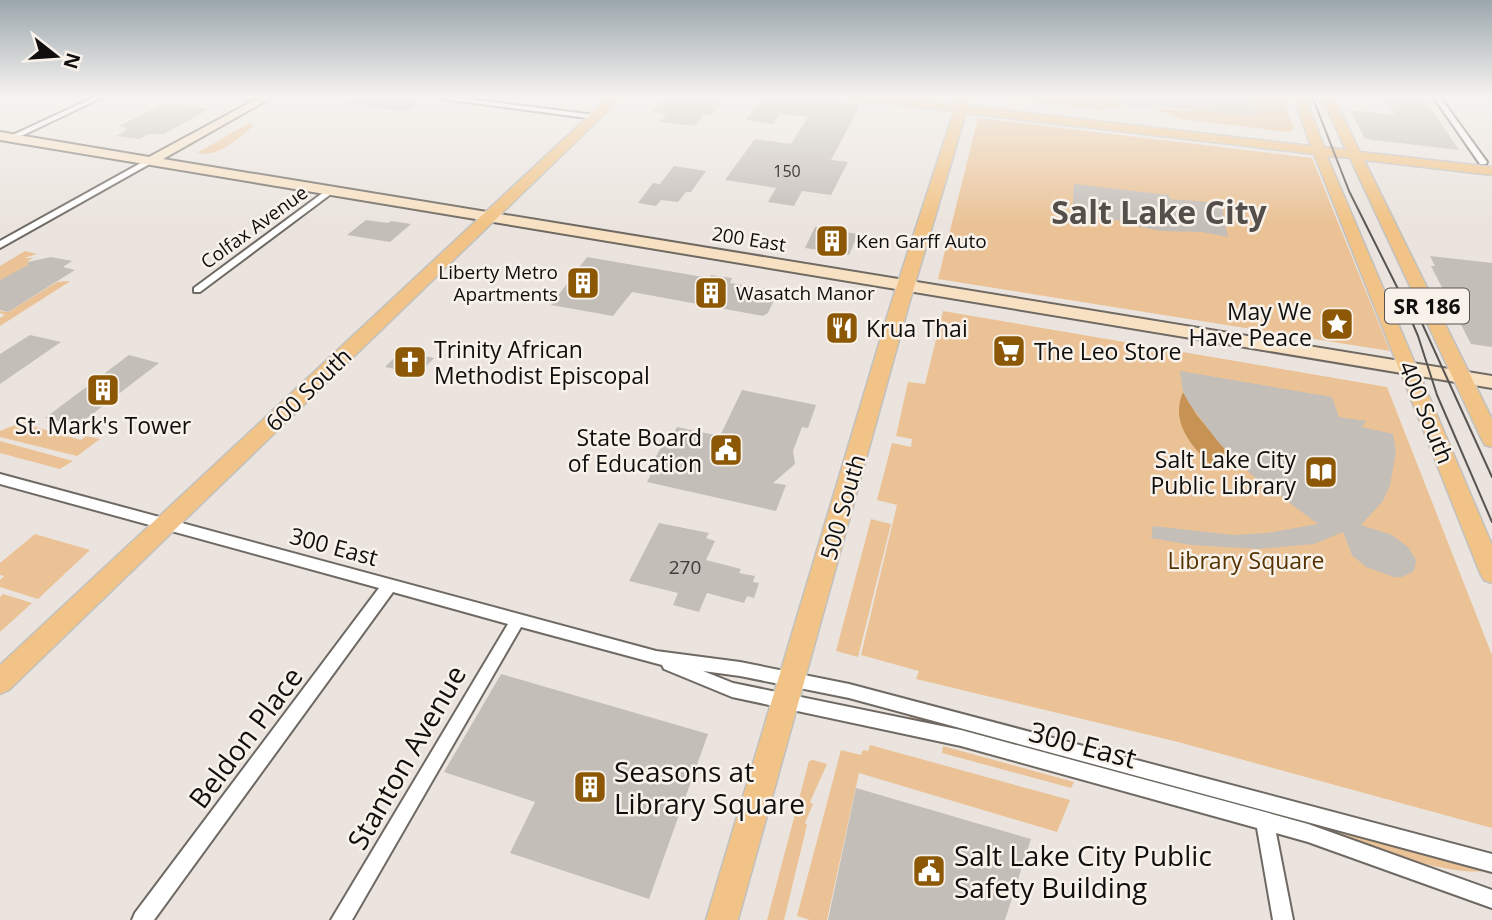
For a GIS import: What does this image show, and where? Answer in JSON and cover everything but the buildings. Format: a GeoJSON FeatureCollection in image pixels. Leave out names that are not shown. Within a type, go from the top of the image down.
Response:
{"type":"FeatureCollection","features":[{"type":"Feature","properties":{"kind":"main road","name":"600 South"},"geometry":{"type":"LineString","coordinates":[[0,682],[572,139]]}},
{"type":"Feature","properties":{"kind":"main road","name":"500 South"},"geometry":{"type":"LineString","coordinates":[[722,920],[905,286],[951,139]]}},
{"type":"Feature","properties":{"kind":"main road"},"geometry":{"type":"LineString","coordinates":[[1261,139],[1489,165]]}},
{"type":"Feature","properties":{"kind":"main road","name":"400 South"},"geometry":{"type":"LineString","coordinates":[[1314,139],[1492,573]]}},
{"type":"Feature","properties":{"kind":"main road","name":"400 South"},"geometry":{"type":"LineString","coordinates":[[1349,139],[1492,440]]}},
{"type":"Feature","properties":{"kind":"street","name":"200 East"},"geometry":{"type":"LineString","coordinates":[[17,139],[1492,382]]}},
{"type":"Feature","properties":{"kind":"street"},"geometry":{"type":"LineString","coordinates":[[0,245],[191,139]]}},
{"type":"Feature","properties":{"kind":"street"},"geometry":{"type":"LineString","coordinates":[[1469,139],[1489,165]]}},
{"type":"Feature","properties":{"kind":"street","name":"Colfax Avenue"},"geometry":{"type":"LineString","coordinates":[[197,290],[331,191]]}},
{"type":"Feature","properties":{"kind":"street","name":"300 East"},"geometry":{"type":"LineString","coordinates":[[0,479],[656,658],[722,687],[849,691],[1492,863]]}},
{"type":"Feature","properties":{"kind":"street","name":"Beldon Place"},"geometry":{"type":"LineString","coordinates":[[142,920],[390,585]]}},
{"type":"Feature","properties":{"kind":"street","name":"Stanton Avenue"},"geometry":{"type":"LineString","coordinates":[[341,920],[517,621]]}},
{"type":"Feature","properties":{"kind":"street","name":"300 East"},"geometry":{"type":"LineString","coordinates":[[789,689],[1336,842],[1492,899]]}},
{"type":"Feature","properties":{"kind":"street"},"geometry":{"type":"LineString","coordinates":[[1265,821],[1283,920]]}},
{"type":"Feature","properties":{"kind":"green space"},"geometry":{"type":"Polygon","coordinates":[[[221,139],[237,139],[213,153],[197,153],[221,139]]]}},
{"type":"Feature","properties":{"kind":"green space"},"geometry":{"type":"Polygon","coordinates":[[[973,139],[1153,139],[1312,158],[1390,351],[938,279],[973,139]]]}},
{"type":"Feature","properties":{"kind":"green space"},"geometry":{"type":"Polygon","coordinates":[[[25,251],[37,254],[24,258],[33,258],[28,261],[28,267],[0,280],[0,266],[25,251]]]}},
{"type":"Feature","properties":{"kind":"green space"},"geometry":{"type":"Polygon","coordinates":[[[69,281],[0,326],[0,318],[5,315],[0,311],[8,312],[57,282],[69,281]]]}},
{"type":"Feature","properties":{"kind":"green space","name":"Library Square"},"geometry":{"type":"Polygon","coordinates":[[[943,311],[1387,387],[1492,655],[1492,828],[1178,742],[916,679],[919,671],[861,655],[897,505],[877,500],[892,443],[911,447],[912,439],[896,436],[908,382],[925,384],[943,311]]]}},
{"type":"Feature","properties":{"kind":"green space"},"geometry":{"type":"Polygon","coordinates":[[[25,421],[32,422],[32,426],[81,440],[86,436],[100,439],[77,456],[0,437],[0,431],[25,421]]]}},
{"type":"Feature","properties":{"kind":"green space"},"geometry":{"type":"Polygon","coordinates":[[[0,441],[73,461],[60,469],[0,453],[0,441]]]}},
{"type":"Feature","properties":{"kind":"green space"},"geometry":{"type":"Polygon","coordinates":[[[871,519],[891,524],[858,657],[836,651],[871,519]]]}},
{"type":"Feature","properties":{"kind":"green space"},"geometry":{"type":"Polygon","coordinates":[[[35,534],[90,550],[38,599],[0,587],[0,580],[4,576],[0,575],[0,563],[35,534]]]}},
{"type":"Feature","properties":{"kind":"green space"},"geometry":{"type":"Polygon","coordinates":[[[3,594],[32,603],[0,632],[0,597],[3,594]]]}},
{"type":"Feature","properties":{"kind":"green space"},"geometry":{"type":"Polygon","coordinates":[[[910,714],[1163,781],[1163,785],[909,719],[910,714]]]}},
{"type":"Feature","properties":{"kind":"green space"},"geometry":{"type":"Polygon","coordinates":[[[870,745],[1070,800],[1057,832],[859,773],[827,920],[810,920],[797,916],[841,750],[861,755],[863,750],[868,751],[870,745]]]}},
{"type":"Feature","properties":{"kind":"green space"},"geometry":{"type":"Polygon","coordinates":[[[943,746],[1074,782],[1071,788],[942,753],[943,746]]]}},
{"type":"Feature","properties":{"kind":"green space"},"geometry":{"type":"Polygon","coordinates":[[[809,761],[827,764],[810,802],[813,804],[805,823],[807,825],[784,920],[767,920],[809,761]]]}},
{"type":"Feature","properties":{"kind":"green space"},"geometry":{"type":"Polygon","coordinates":[[[1235,801],[1487,870],[1467,871],[1438,867],[1403,858],[1235,804],[1235,801]]]}},
{"type":"Feature","properties":{"kind":"shaded area"},"geometry":{"type":"Polygon","coordinates":[[[1183,392],[1196,414],[1228,453],[1221,458],[1221,467],[1212,466],[1185,433],[1179,413],[1183,392]]]}},
{"type":"Feature","properties":{"kind":"tram line"},"geometry":{"type":"LineString","coordinates":[[1329,139],[1349,191],[1398,289],[1418,336],[1437,395],[1492,522]]}},
{"type":"Feature","properties":{"kind":"tram line"},"geometry":{"type":"LineString","coordinates":[[1421,321],[1492,477]]}},
{"type":"Feature","properties":{"kind":"place","name":"Ken Garff Auto"},"geometry":{"type":"Point","coordinates":[832,241]}},
{"type":"Feature","properties":{"kind":"place","name":"Liberty Metro Apartments"},"geometry":{"type":"Point","coordinates":[583,283]}},
{"type":"Feature","properties":{"kind":"place","name":"Wasatch Manor"},"geometry":{"type":"Point","coordinates":[711,293]}},
{"type":"Feature","properties":{"kind":"place","name":"May We Have Peace"},"geometry":{"type":"Point","coordinates":[1337,324]}},
{"type":"Feature","properties":{"kind":"place","name":"Krua Thai"},"geometry":{"type":"Point","coordinates":[842,328]}},
{"type":"Feature","properties":{"kind":"place","name":"The Leo Store"},"geometry":{"type":"Point","coordinates":[1009,351]}},
{"type":"Feature","properties":{"kind":"place","name":"Trinity African Methodist Episcopal"},"geometry":{"type":"Point","coordinates":[410,362]}},
{"type":"Feature","properties":{"kind":"place","name":"St. Mark's Tower"},"geometry":{"type":"Point","coordinates":[103,390]}},
{"type":"Feature","properties":{"kind":"place","name":"State Board of Education"},"geometry":{"type":"Point","coordinates":[726,450]}},
{"type":"Feature","properties":{"kind":"place","name":"Salt Lake City Public Library"},"geometry":{"type":"Point","coordinates":[1321,472]}},
{"type":"Feature","properties":{"kind":"place","name":"Seasons at Library Square"},"geometry":{"type":"Point","coordinates":[590,787]}},
{"type":"Feature","properties":{"kind":"place","name":"Salt Lake City Public Safety Building"},"geometry":{"type":"Point","coordinates":[929,871]}},
{"type":"Feature","properties":{"kind":"district","name":"Salt Lake City"},"geometry":{"type":"Point","coordinates":[1159,211]}}]}
